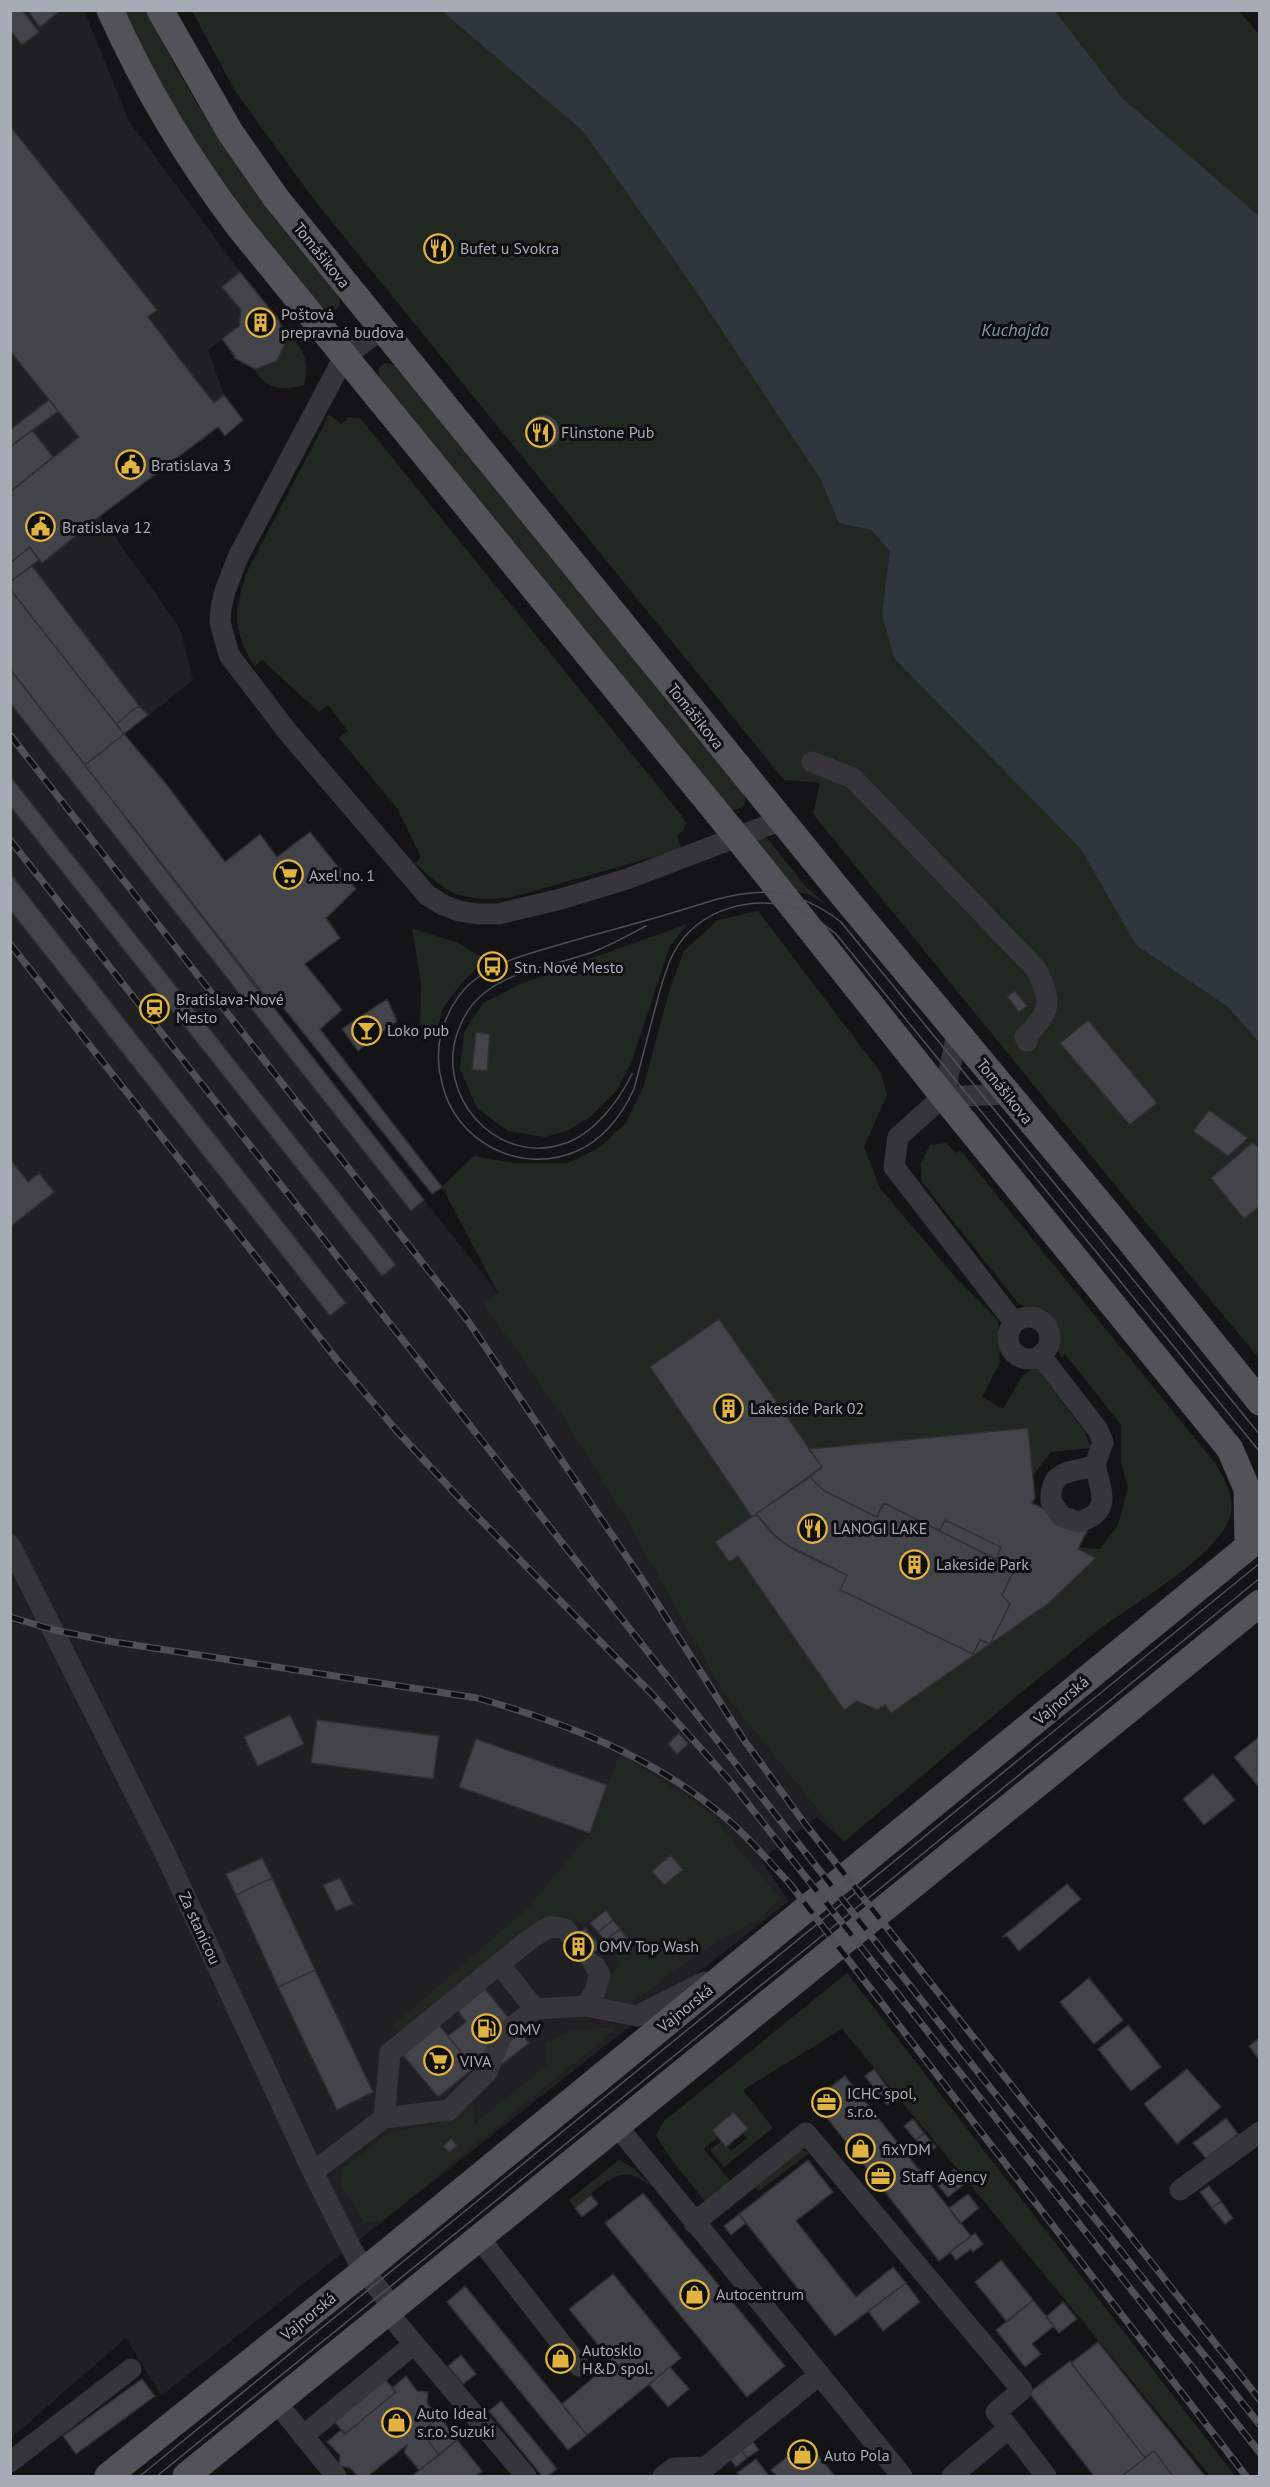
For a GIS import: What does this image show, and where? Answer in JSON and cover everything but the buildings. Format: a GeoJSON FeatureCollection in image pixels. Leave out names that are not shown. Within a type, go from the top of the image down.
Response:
{"type":"FeatureCollection","features":[{"type":"Feature","properties":{"kind":"main road"},"geometry":{"type":"LineString","coordinates":[[110,10],[142,76],[195,165],[240,228],[737,837],[944,1097],[1230,1449],[1260,1472]]}},
{"type":"Feature","properties":{"kind":"main road","name":"Tomášikova"},"geometry":{"type":"LineString","coordinates":[[160,10],[210,99],[251,162],[302,230],[1260,1402]]}},
{"type":"Feature","properties":{"kind":"main road"},"geometry":{"type":"LineString","coordinates":[[1230,1449],[1246,1489],[1254,1541]]}},
{"type":"Feature","properties":{"kind":"main road","name":"Vajnorská"},"geometry":{"type":"LineString","coordinates":[[108,2476],[364,2271],[1254,1541]]}},
{"type":"Feature","properties":{"kind":"main road"},"geometry":{"type":"LineString","coordinates":[[186,2476],[1260,1603]]}},
{"type":"Feature","properties":{"kind":"street"},"geometry":{"type":"LineString","coordinates":[[383,328],[344,357],[238,557],[225,591],[220,622],[230,655],[287,731],[427,895],[442,905],[459,911],[498,914],[561,899],[627,879],[782,820]]}},
{"type":"Feature","properties":{"kind":"street"},"geometry":{"type":"LineString","coordinates":[[812,762],[853,778],[1036,969],[1047,991],[1044,1017],[1025,1037],[1027,1041]]}},
{"type":"Feature","properties":{"kind":"street"},"geometry":{"type":"LineString","coordinates":[[957,1033],[944,1097],[898,1137],[894,1167],[1014,1322]]}},
{"type":"Feature","properties":{"kind":"street"},"geometry":{"type":"LineString","coordinates":[[944,1097],[1006,1094]]}},
{"type":"Feature","properties":{"kind":"street"},"geometry":{"type":"LineString","coordinates":[[1022,1317],[1030,1317],[1039,1319],[1045,1325],[1050,1341],[1041,1356],[1025,1359],[1012,1351],[1007,1336],[1014,1322],[1022,1317]]}},
{"type":"Feature","properties":{"kind":"street"},"geometry":{"type":"LineString","coordinates":[[1041,1356],[1098,1430],[1103,1442],[1095,1465]]}},
{"type":"Feature","properties":{"kind":"street","name":"Za stanicou"},"geometry":{"type":"LineString","coordinates":[[10,1545],[165,1853],[313,2172],[364,2271],[414,2344],[523,2475]]}},
{"type":"Feature","properties":{"kind":"street"},"geometry":{"type":"LineString","coordinates":[[384,2118],[390,2053],[499,1964],[551,1926],[565,1929],[569,1934]]}},
{"type":"Feature","properties":{"kind":"street"},"geometry":{"type":"LineString","coordinates":[[499,1964],[535,2009]]}},
{"type":"Feature","properties":{"kind":"street"},"geometry":{"type":"LineString","coordinates":[[586,2006],[595,1991],[600,1974],[595,1966]]}},
{"type":"Feature","properties":{"kind":"street"},"geometry":{"type":"LineString","coordinates":[[313,2172],[384,2118],[449,2110],[486,2072],[502,2036],[535,2009],[586,2006],[637,2016],[732,1968]]}},
{"type":"Feature","properties":{"kind":"street"},"geometry":{"type":"LineString","coordinates":[[617,2126],[902,2476]]}},
{"type":"Feature","properties":{"kind":"street"},"geometry":{"type":"LineString","coordinates":[[1180,2190],[1260,2132]]}},
{"type":"Feature","properties":{"kind":"street"},"geometry":{"type":"LineString","coordinates":[[694,2223],[806,2133],[1022,2390],[996,2412],[1046,2476]]}},
{"type":"Feature","properties":{"kind":"street"},"geometry":{"type":"LineString","coordinates":[[479,2238],[579,2366]]}},
{"type":"Feature","properties":{"kind":"street"},"geometry":{"type":"LineString","coordinates":[[303,2436],[414,2344]]}},
{"type":"Feature","properties":{"kind":"street"},"geometry":{"type":"LineString","coordinates":[[10,2462],[131,2369]]}},
{"type":"Feature","properties":{"kind":"street"},"geometry":{"type":"LineString","coordinates":[[663,2476],[674,2468],[706,2467],[819,2375]]}},
{"type":"Feature","properties":{"kind":"street"},"geometry":{"type":"LineString","coordinates":[[277,2403],[336,2476]]}},
{"type":"Feature","properties":{"kind":"street"},"geometry":{"type":"LineString","coordinates":[[952,2476],[1009,2428]]}},
{"type":"Feature","properties":{"kind":"shaded area"},"geometry":{"type":"Polygon","coordinates":[[[84,10],[129,121],[240,272],[279,320],[288,340],[277,361],[234,358],[222,340],[208,350],[224,395],[243,420],[225,436],[218,427],[100,516],[180,628],[193,680],[86,765],[271,1007],[498,1293],[485,1304],[565,1420],[627,1521],[724,1694],[844,1842],[817,1817],[761,1860],[789,1901],[161,2396],[126,2338],[11,2438],[10,11],[84,10]]]}},
{"type":"Feature","properties":{"kind":"shaded area"},"geometry":{"type":"Polygon","coordinates":[[[1238,10],[1259,34],[1259,1358],[813,814],[820,783],[784,780],[312,197],[235,91],[192,11],[1238,10]]]}},
{"type":"Feature","properties":{"kind":"shaded area"},"geometry":{"type":"Polygon","coordinates":[[[122,11],[148,11],[166,49],[210,124],[259,195],[338,296],[340,303],[337,309],[329,313],[320,309],[212,167],[173,108],[122,11]]]}},
{"type":"Feature","properties":{"kind":"shaded area"},"geometry":{"type":"Polygon","coordinates":[[[279,320],[297,342],[304,357],[306,374],[304,385],[289,388],[275,387],[258,376],[254,369],[288,341],[279,320]]]}},
{"type":"Feature","properties":{"kind":"shaded area"},"geometry":{"type":"Polygon","coordinates":[[[386,363],[394,365],[401,371],[743,791],[745,802],[743,806],[732,810],[382,385],[378,374],[380,366],[386,363]]]}},
{"type":"Feature","properties":{"kind":"shaded area"},"geometry":{"type":"Polygon","coordinates":[[[329,415],[342,424],[348,417],[360,418],[682,816],[686,823],[683,831],[677,835],[682,849],[509,898],[493,899],[457,894],[437,883],[415,863],[421,857],[397,808],[339,738],[348,731],[328,705],[319,712],[262,660],[255,666],[242,642],[239,630],[238,608],[248,570],[329,415]]]}},
{"type":"Feature","properties":{"kind":"shaded area"},"geometry":{"type":"Polygon","coordinates":[[[758,835],[767,838],[806,887],[826,904],[810,895],[792,890],[747,836],[758,835]]]}},
{"type":"Feature","properties":{"kind":"shaded area"},"geometry":{"type":"Polygon","coordinates":[[[758,911],[881,1073],[887,1095],[864,1147],[880,1188],[956,1278],[998,1320],[1000,1362],[982,1397],[1003,1409],[1022,1376],[1036,1367],[1085,1432],[1091,1448],[1051,1452],[1033,1475],[1026,1507],[1074,1547],[1100,1549],[1118,1525],[1128,1487],[1121,1463],[1121,1425],[1065,1354],[1061,1358],[1056,1334],[1050,1320],[1019,1304],[922,1182],[921,1163],[930,1145],[946,1143],[956,1153],[960,1150],[1215,1463],[1227,1484],[1232,1506],[1228,1522],[1219,1537],[1188,1567],[1096,1632],[844,1842],[724,1694],[627,1521],[565,1420],[484,1304],[498,1293],[442,1187],[474,1156],[514,1163],[568,1163],[599,1148],[626,1123],[644,1085],[669,992],[684,951],[718,920],[758,911]]]}},
{"type":"Feature","properties":{"kind":"shaded area"},"geometry":{"type":"Polygon","coordinates":[[[687,924],[670,946],[632,1061],[617,1090],[590,1117],[569,1130],[545,1137],[508,1131],[477,1108],[460,1069],[464,1033],[483,1003],[520,984],[687,924]]]}},
{"type":"Feature","properties":{"kind":"shaded area"},"geometry":{"type":"Polygon","coordinates":[[[412,928],[458,943],[485,959],[460,985],[443,1008],[436,1035],[420,1024],[421,982],[412,928]]]}},
{"type":"Feature","properties":{"kind":"shaded area"},"geometry":{"type":"Polygon","coordinates":[[[620,1754],[693,1800],[716,1819],[737,1848],[781,1898],[759,1919],[698,1953],[626,2007],[600,2000],[606,1978],[622,1965],[612,1950],[627,1938],[604,1909],[585,1924],[578,1921],[571,1924],[402,2035],[394,2025],[529,1907],[590,1833],[620,1754]]]}},
{"type":"Feature","properties":{"kind":"shaded area"},"geometry":{"type":"Polygon","coordinates":[[[847,1973],[1235,2476],[1210,2476],[842,2029],[743,2090],[773,2128],[724,2167],[710,2150],[721,2141],[731,2151],[747,2138],[743,2133],[718,2137],[704,2149],[733,2184],[707,2204],[668,2155],[656,2135],[664,2121],[847,1973]]]}},
{"type":"Feature","properties":{"kind":"shaded area"},"geometry":{"type":"Polygon","coordinates":[[[613,2027],[615,2030],[381,2222],[363,2221],[340,2182],[342,2170],[381,2138],[393,2132],[440,2123],[473,2103],[475,2123],[547,2065],[546,2043],[571,2031],[613,2027]]]}},
{"type":"Feature","properties":{"kind":"shaded area"},"geometry":{"type":"Polygon","coordinates":[[[799,2149],[809,2153],[759,2191],[752,2183],[799,2149]]]}},
{"type":"Feature","properties":{"kind":"shaded area"},"geometry":{"type":"Polygon","coordinates":[[[619,2160],[632,2167],[651,2185],[631,2175],[616,2177],[601,2186],[575,2208],[569,2200],[619,2160]]]}},
{"type":"Feature","properties":{"kind":"water","name":"Kuchajda"},"geometry":{"type":"Polygon","coordinates":[[[442,11],[1055,11],[1121,97],[1259,216],[1259,1042],[1227,1006],[1136,945],[1081,849],[894,658],[882,614],[890,551],[871,530],[839,523],[820,478],[692,285],[584,132],[442,11]]]}},
{"type":"Feature","properties":{"kind":"tram line"},"geometry":{"type":"LineString","coordinates":[[1260,1435],[841,922],[810,903],[780,893],[749,893],[714,900],[565,943],[520,957],[487,971],[465,989],[451,1008],[440,1037],[438,1063],[449,1104],[461,1122],[476,1137],[493,1148],[513,1156],[534,1159],[556,1158],[577,1151],[596,1140],[624,1108],[634,1089],[665,972],[674,952],[698,924],[730,908],[748,904],[766,903],[807,913],[836,934],[1260,1452]]}},
{"type":"Feature","properties":{"kind":"tram line"},"geometry":{"type":"LineString","coordinates":[[632,1074],[612,1106],[585,1133],[563,1144],[538,1148],[515,1145],[494,1135],[476,1120],[463,1101],[455,1079],[453,1055],[458,1031],[465,1016],[483,994],[521,973],[593,952],[646,926]]}},
{"type":"Feature","properties":{"kind":"tram line"},"geometry":{"type":"LineString","coordinates":[[140,2476],[1260,1563]]}},
{"type":"Feature","properties":{"kind":"tram line"},"geometry":{"type":"LineString","coordinates":[[157,2476],[1260,1578]]}},
{"type":"Feature","properties":{"kind":"railway"},"geometry":{"type":"LineString","coordinates":[[10,735],[468,1321],[641,1578],[744,1740],[805,1824],[1260,2400]]}},
{"type":"Feature","properties":{"kind":"railway"},"geometry":{"type":"LineString","coordinates":[[10,840],[981,2076],[1260,2425]]}},
{"type":"Feature","properties":{"kind":"railway"},"geometry":{"type":"LineString","coordinates":[[10,944],[338,1361],[396,1430],[462,1501],[652,1694],[730,1781],[1260,2453]]}},
{"type":"Feature","properties":{"kind":"railway"},"geometry":{"type":"LineString","coordinates":[[10,1617],[54,1630],[108,1641],[477,1698],[544,1719],[608,1744],[669,1777],[698,1796],[743,1834],[790,1884],[1246,2476]]}},
{"type":"Feature","properties":{"kind":"place","name":"Bufet u Svokra"},"geometry":{"type":"Point","coordinates":[439,248]}},
{"type":"Feature","properties":{"kind":"place","name":"Poštová prepravná budova"},"geometry":{"type":"Point","coordinates":[260,323]}},
{"type":"Feature","properties":{"kind":"place","name":"Flinstone Pub"},"geometry":{"type":"Point","coordinates":[540,432]}},
{"type":"Feature","properties":{"kind":"place","name":"Bratislava 3"},"geometry":{"type":"Point","coordinates":[130,465]}},
{"type":"Feature","properties":{"kind":"place","name":"Bratislava 12"},"geometry":{"type":"Point","coordinates":[41,527]}},
{"type":"Feature","properties":{"kind":"place","name":"Axel no. 1"},"geometry":{"type":"Point","coordinates":[288,875]}},
{"type":"Feature","properties":{"kind":"place","name":"Stn. Nové Mesto"},"geometry":{"type":"Point","coordinates":[493,967]}},
{"type":"Feature","properties":{"kind":"place","name":"Bratislava-Nové Mesto"},"geometry":{"type":"Point","coordinates":[155,1008]}},
{"type":"Feature","properties":{"kind":"place","name":"Loko pub"},"geometry":{"type":"Point","coordinates":[366,1030]}},
{"type":"Feature","properties":{"kind":"place","name":"Lakeside Park 02"},"geometry":{"type":"Point","coordinates":[729,1408]}},
{"type":"Feature","properties":{"kind":"place","name":"LANOGI LAKE"},"geometry":{"type":"Point","coordinates":[812,1528]}},
{"type":"Feature","properties":{"kind":"place","name":"Lakeside Park"},"geometry":{"type":"Point","coordinates":[915,1564]}},
{"type":"Feature","properties":{"kind":"place","name":"OMV Top Wash"},"geometry":{"type":"Point","coordinates":[578,1946]}},
{"type":"Feature","properties":{"kind":"place","name":"OMV"},"geometry":{"type":"Point","coordinates":[487,2029]}},
{"type":"Feature","properties":{"kind":"place","name":"VIVA"},"geometry":{"type":"Point","coordinates":[439,2061]}},
{"type":"Feature","properties":{"kind":"place","name":"ICHC spol, s.r.o."},"geometry":{"type":"Point","coordinates":[826,2102]}},
{"type":"Feature","properties":{"kind":"place","name":"fixYDM"},"geometry":{"type":"Point","coordinates":[861,2149]}},
{"type":"Feature","properties":{"kind":"place","name":"Staff Agency"},"geometry":{"type":"Point","coordinates":[881,2176]}},
{"type":"Feature","properties":{"kind":"place","name":"Autocentrum"},"geometry":{"type":"Point","coordinates":[695,2294]}},
{"type":"Feature","properties":{"kind":"place","name":"Autosklo H&D spol."},"geometry":{"type":"Point","coordinates":[561,2359]}},
{"type":"Feature","properties":{"kind":"place","name":"Auto Ideal s.r.o. Suzuki"},"geometry":{"type":"Point","coordinates":[396,2422]}},
{"type":"Feature","properties":{"kind":"place","name":"Auto Pola"},"geometry":{"type":"Point","coordinates":[803,2455]}}]}
